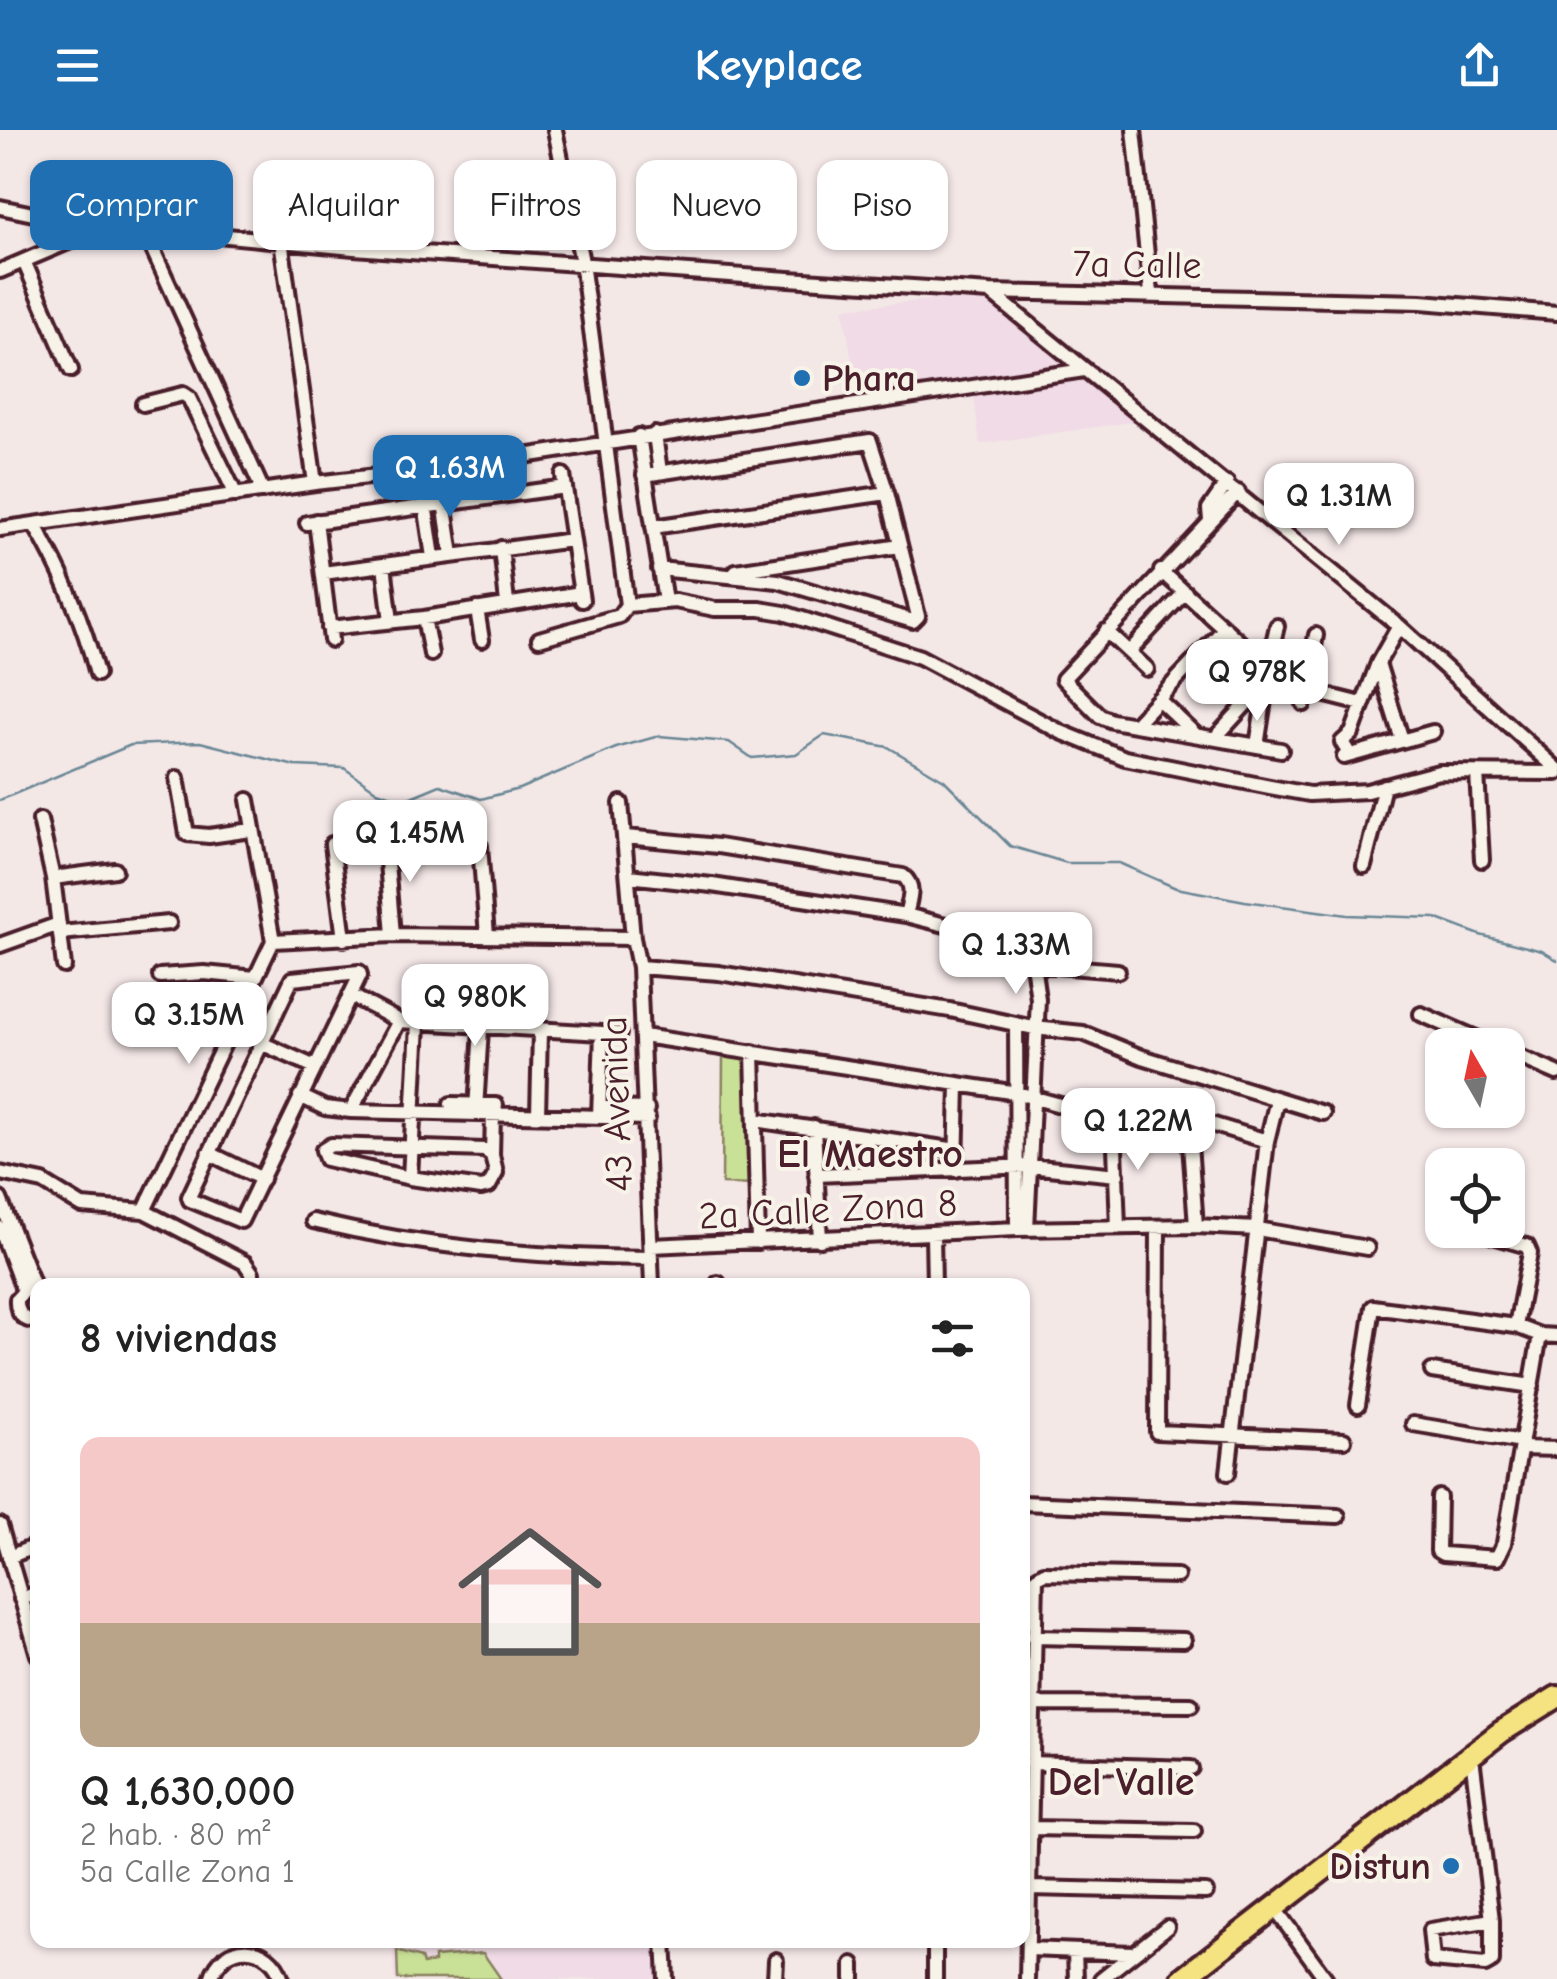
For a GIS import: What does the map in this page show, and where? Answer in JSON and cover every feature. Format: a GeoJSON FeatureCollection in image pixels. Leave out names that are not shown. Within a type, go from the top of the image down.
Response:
{"type":"FeatureCollection","features":[{"type":"Feature","properties":{"kind":"highway"},"geometry":{"type":"LineString","coordinates":[[1182,1979],[1501,1732],[1557,1698]]}},
{"type":"Feature","properties":{"kind":"highway"},"geometry":{"type":"LineString","coordinates":[[1199,1979],[1505,1741],[1557,1708]]}},
{"type":"Feature","properties":{"kind":"street"},"geometry":{"type":"LineString","coordinates":[[539,639],[619,616],[627,605],[582,262],[554,130]]}},
{"type":"Feature","properties":{"kind":"street"},"geometry":{"type":"LineString","coordinates":[[1134,130],[1151,293]]}},
{"type":"Feature","properties":{"kind":"street","name":"7a Calle"},"geometry":{"type":"LineString","coordinates":[[0,207],[30,213]]}},
{"type":"Feature","properties":{"kind":"street"},"geometry":{"type":"LineString","coordinates":[[0,271],[49,250]]}},
{"type":"Feature","properties":{"kind":"street"},"geometry":{"type":"LineString","coordinates":[[153,250],[263,490]]}},
{"type":"Feature","properties":{"kind":"street"},"geometry":{"type":"LineString","coordinates":[[282,250],[315,483]]}},
{"type":"Feature","properties":{"kind":"street","name":"7a Calle"},"geometry":{"type":"LineString","coordinates":[[418,250],[990,292],[1421,302],[1557,313]]}},
{"type":"Feature","properties":{"kind":"street"},"geometry":{"type":"LineString","coordinates":[[24,261],[71,370]]}},
{"type":"Feature","properties":{"kind":"street"},"geometry":{"type":"LineString","coordinates":[[990,292],[1398,626],[1557,771]]}},
{"type":"Feature","properties":{"kind":"street"},"geometry":{"type":"LineString","coordinates":[[0,529],[263,490],[439,469],[608,440],[1084,370]]}},
{"type":"Feature","properties":{"kind":"street"},"geometry":{"type":"LineString","coordinates":[[143,404],[183,394],[189,398],[236,495]]}},
{"type":"Feature","properties":{"kind":"street"},"geometry":{"type":"LineString","coordinates":[[654,434],[659,465]]}},
{"type":"Feature","properties":{"kind":"street"},"geometry":{"type":"LineString","coordinates":[[639,436],[664,594]]}},
{"type":"Feature","properties":{"kind":"street"},"geometry":{"type":"LineString","coordinates":[[643,467],[870,441],[918,616],[913,621],[778,582],[659,569]]}},
{"type":"Feature","properties":{"kind":"street"},"geometry":{"type":"LineString","coordinates":[[439,469],[452,555]]}},
{"type":"Feature","properties":{"kind":"street"},"geometry":{"type":"LineString","coordinates":[[420,471],[434,558]]}},
{"type":"Feature","properties":{"kind":"street"},"geometry":{"type":"LineString","coordinates":[[564,481],[582,596],[391,620],[330,634],[323,573],[311,522],[444,503],[564,481]]}},
{"type":"Feature","properties":{"kind":"street"},"geometry":{"type":"LineString","coordinates":[[1232,487],[1210,520],[1064,679],[1100,716],[1282,750]]}},
{"type":"Feature","properties":{"kind":"street"},"geometry":{"type":"LineString","coordinates":[[652,527],[887,493]]}},
{"type":"Feature","properties":{"kind":"street"},"geometry":{"type":"LineString","coordinates":[[34,524],[67,583],[87,634],[97,674]]}},
{"type":"Feature","properties":{"kind":"street"},"geometry":{"type":"LineString","coordinates":[[323,573],[572,540]]}},
{"type":"Feature","properties":{"kind":"street"},"geometry":{"type":"LineString","coordinates":[[719,574],[900,546]]}},
{"type":"Feature","properties":{"kind":"street"},"geometry":{"type":"LineString","coordinates":[[501,548],[508,603]]}},
{"type":"Feature","properties":{"kind":"street"},"geometry":{"type":"LineString","coordinates":[[384,565],[391,620]]}},
{"type":"Feature","properties":{"kind":"street"},"geometry":{"type":"LineString","coordinates":[[1162,571],[1225,628],[1267,675]]}},
{"type":"Feature","properties":{"kind":"street"},"geometry":{"type":"LineString","coordinates":[[1129,652],[1185,592]]}},
{"type":"Feature","properties":{"kind":"street"},"geometry":{"type":"LineString","coordinates":[[627,605],[675,601],[715,609],[769,610],[852,633],[920,657],[1061,732],[1143,762],[1308,794],[1367,791],[1439,772],[1557,771]]}},
{"type":"Feature","properties":{"kind":"street"},"geometry":{"type":"LineString","coordinates":[[477,609],[482,640]]}},
{"type":"Feature","properties":{"kind":"street"},"geometry":{"type":"LineString","coordinates":[[424,618],[431,654]]}},
{"type":"Feature","properties":{"kind":"street"},"geometry":{"type":"LineString","coordinates":[[1257,746],[1277,626]]}},
{"type":"Feature","properties":{"kind":"street"},"geometry":{"type":"LineString","coordinates":[[1398,626],[1378,663],[1352,733],[1342,742],[1351,755],[1433,732]]}},
{"type":"Feature","properties":{"kind":"street"},"geometry":{"type":"LineString","coordinates":[[1134,725],[1225,628]]}},
{"type":"Feature","properties":{"kind":"street"},"geometry":{"type":"LineString","coordinates":[[1106,630],[1146,669]]}},
{"type":"Feature","properties":{"kind":"street"},"geometry":{"type":"LineString","coordinates":[[1316,635],[1305,697],[1362,704]]}},
{"type":"Feature","properties":{"kind":"street"},"geometry":{"type":"LineString","coordinates":[[1378,663],[1402,740]]}},
{"type":"Feature","properties":{"kind":"street"},"geometry":{"type":"LineString","coordinates":[[1215,738],[1267,675]]}},
{"type":"Feature","properties":{"kind":"street"},"geometry":{"type":"LineString","coordinates":[[1158,698],[1196,734]]}},
{"type":"Feature","properties":{"kind":"street"},"geometry":{"type":"LineString","coordinates":[[1477,773],[1482,860]]}},
{"type":"Feature","properties":{"kind":"street"},"geometry":{"type":"LineString","coordinates":[[177,778],[188,834],[209,836],[251,830]]}},
{"type":"Feature","properties":{"kind":"street"},"geometry":{"type":"LineString","coordinates":[[1364,866],[1384,786]]}},
{"type":"Feature","properties":{"kind":"street"},"geometry":{"type":"LineString","coordinates":[[144,1211],[273,941],[248,800]]}},
{"type":"Feature","properties":{"kind":"street","name":"43 Avenida"},"geometry":{"type":"LineString","coordinates":[[621,802],[633,938],[640,967],[652,1278]]}},
{"type":"Feature","properties":{"kind":"street"},"geometry":{"type":"LineString","coordinates":[[40,820],[53,878],[64,966]]}},
{"type":"Feature","properties":{"kind":"street"},"geometry":{"type":"LineString","coordinates":[[626,837],[718,846],[903,876],[910,882],[911,891],[906,915]]}},
{"type":"Feature","properties":{"kind":"street"},"geometry":{"type":"LineString","coordinates":[[386,838],[393,935]]}},
{"type":"Feature","properties":{"kind":"street"},"geometry":{"type":"LineString","coordinates":[[332,844],[344,939]]}},
{"type":"Feature","properties":{"kind":"street"},"geometry":{"type":"LineString","coordinates":[[480,846],[487,936]]}},
{"type":"Feature","properties":{"kind":"street"},"geometry":{"type":"LineString","coordinates":[[53,878],[115,870]]}},
{"type":"Feature","properties":{"kind":"street"},"geometry":{"type":"LineString","coordinates":[[628,876],[906,915],[969,931],[1033,964],[1118,971]]}},
{"type":"Feature","properties":{"kind":"street"},"geometry":{"type":"LineString","coordinates":[[0,944],[60,929],[169,924]]}},
{"type":"Feature","properties":{"kind":"street"},"geometry":{"type":"LineString","coordinates":[[273,941],[393,935],[633,938]]}},
{"type":"Feature","properties":{"kind":"street"},"geometry":{"type":"LineString","coordinates":[[1022,1229],[1024,1095],[1038,999],[1033,964]]}},
{"type":"Feature","properties":{"kind":"street"},"geometry":{"type":"LineString","coordinates":[[640,967],[718,973],[980,1015],[1034,1028],[1083,1033],[1142,1057],[1322,1113]]}},
{"type":"Feature","properties":{"kind":"street"},"geometry":{"type":"LineString","coordinates":[[359,972],[350,995],[238,1222],[190,1200],[188,1196],[293,977],[359,972]]}},
{"type":"Feature","properties":{"kind":"street"},"geometry":{"type":"LineString","coordinates":[[160,976],[204,973],[255,978]]}},
{"type":"Feature","properties":{"kind":"street"},"geometry":{"type":"LineString","coordinates":[[350,995],[399,1021],[418,1024],[619,1034]]}},
{"type":"Feature","properties":{"kind":"street"},"geometry":{"type":"LineString","coordinates":[[1421,1014],[1453,1028]]}},
{"type":"Feature","properties":{"kind":"street"},"geometry":{"type":"LineString","coordinates":[[349,1106],[399,1021]]}},
{"type":"Feature","properties":{"kind":"street"},"geometry":{"type":"LineString","coordinates":[[410,1178],[418,1024]]}},
{"type":"Feature","properties":{"kind":"street"},"geometry":{"type":"LineString","coordinates":[[1016,1024],[1024,1095]]}},
{"type":"Feature","properties":{"kind":"street"},"geometry":{"type":"LineString","coordinates":[[476,1109],[481,1028]]}},
{"type":"Feature","properties":{"kind":"street"},"geometry":{"type":"LineString","coordinates":[[538,1110],[540,1031]]}},
{"type":"Feature","properties":{"kind":"street"},"geometry":{"type":"LineString","coordinates":[[599,1112],[602,1033]]}},
{"type":"Feature","properties":{"kind":"street"},"geometry":{"type":"LineString","coordinates":[[643,1036],[1024,1095],[1114,1120],[1188,1116],[1267,1141]]}},
{"type":"Feature","properties":{"kind":"street"},"geometry":{"type":"LineString","coordinates":[[261,1043],[316,1067]]}},
{"type":"Feature","properties":{"kind":"street"},"geometry":{"type":"LineString","coordinates":[[753,1052],[758,1242]]}},
{"type":"Feature","properties":{"kind":"street"},"geometry":{"type":"LineString","coordinates":[[1525,1059],[1557,1073]]}},
{"type":"Feature","properties":{"kind":"street"},"geometry":{"type":"LineString","coordinates":[[956,1170],[958,1084]]}},
{"type":"Feature","properties":{"kind":"street"},"geometry":{"type":"LineString","coordinates":[[300,1096],[325,1108],[648,1113]]}},
{"type":"Feature","properties":{"kind":"street"},"geometry":{"type":"LineString","coordinates":[[1228,1473],[1267,1141],[1277,1100]]}},
{"type":"Feature","properties":{"kind":"street"},"geometry":{"type":"LineString","coordinates":[[476,1109],[493,1113],[538,1110]]}},
{"type":"Feature","properties":{"kind":"street"},"geometry":{"type":"LineString","coordinates":[[492,1154],[484,1150],[331,1145],[322,1150],[326,1160],[410,1178],[489,1186],[496,1173],[492,1154],[493,1113]]}},
{"type":"Feature","properties":{"kind":"street"},"geometry":{"type":"LineString","coordinates":[[1188,1116],[1196,1226]]}},
{"type":"Feature","properties":{"kind":"street"},"geometry":{"type":"LineString","coordinates":[[755,1120],[957,1150]]}},
{"type":"Feature","properties":{"kind":"street"},"geometry":{"type":"LineString","coordinates":[[1114,1120],[1118,1228]]}},
{"type":"Feature","properties":{"kind":"street"},"geometry":{"type":"LineString","coordinates":[[814,1127],[820,1240]]}},
{"type":"Feature","properties":{"kind":"street"},"geometry":{"type":"LineString","coordinates":[[209,1153],[262,1179]]}},
{"type":"Feature","properties":{"kind":"street"},"geometry":{"type":"LineString","coordinates":[[816,1175],[1022,1166],[1117,1175]]}},
{"type":"Feature","properties":{"kind":"street"},"geometry":{"type":"LineString","coordinates":[[0,1173],[42,1182],[82,1206],[144,1211],[245,1263],[252,1278]]}},
{"type":"Feature","properties":{"kind":"street"},"geometry":{"type":"LineString","coordinates":[[0,1200],[30,1282]]}},
{"type":"Feature","properties":{"kind":"street","name":"2a Calle Zona 8"},"geometry":{"type":"LineString","coordinates":[[313,1222],[404,1242],[542,1255],[1022,1229],[1196,1226],[1257,1229],[1367,1248]]}},
{"type":"Feature","properties":{"kind":"street"},"geometry":{"type":"LineString","coordinates":[[1158,1227],[1155,1428],[1160,1433],[1344,1440]]}},
{"type":"Feature","properties":{"kind":"street"},"geometry":{"type":"LineString","coordinates":[[0,1228],[30,1283]]}},
{"type":"Feature","properties":{"kind":"street"},"geometry":{"type":"LineString","coordinates":[[933,1235],[934,1278]]}},
{"type":"Feature","properties":{"kind":"street"},"geometry":{"type":"LineString","coordinates":[[1516,1326],[1530,1253],[1525,1245]]}},
{"type":"Feature","properties":{"kind":"street"},"geometry":{"type":"LineString","coordinates":[[30,1289],[16,1306],[30,1321]]}},
{"type":"Feature","properties":{"kind":"street"},"geometry":{"type":"LineString","coordinates":[[1358,1404],[1373,1307],[1516,1326],[1540,1335],[1557,1336]]}},
{"type":"Feature","properties":{"kind":"street"},"geometry":{"type":"LineString","coordinates":[[1439,1497],[1438,1551],[1497,1558],[1502,1552],[1540,1335]]}},
{"type":"Feature","properties":{"kind":"street"},"geometry":{"type":"LineString","coordinates":[[1432,1371],[1532,1386]]}},
{"type":"Feature","properties":{"kind":"street"},"geometry":{"type":"LineString","coordinates":[[1414,1424],[1557,1449]]}},
{"type":"Feature","properties":{"kind":"street"},"geometry":{"type":"LineString","coordinates":[[1030,1503],[1338,1516]]}},
{"type":"Feature","properties":{"kind":"street"},"geometry":{"type":"LineString","coordinates":[[0,1525],[30,1628]]}},
{"type":"Feature","properties":{"kind":"street"},"geometry":{"type":"LineString","coordinates":[[9,1557],[30,1548]]}},
{"type":"Feature","properties":{"kind":"street"},"geometry":{"type":"LineString","coordinates":[[1176,1576],[1039,1574],[1030,1828],[1194,1830]]}},
{"type":"Feature","properties":{"kind":"street"},"geometry":{"type":"LineString","coordinates":[[22,1600],[30,1596]]}},
{"type":"Feature","properties":{"kind":"street"},"geometry":{"type":"LineString","coordinates":[[1034,1638],[1184,1640]]}},
{"type":"Feature","properties":{"kind":"street"},"geometry":{"type":"LineString","coordinates":[[1032,1704],[1191,1705]]}},
{"type":"Feature","properties":{"kind":"street"},"geometry":{"type":"LineString","coordinates":[[1030,1764],[1191,1768]]}},
{"type":"Feature","properties":{"kind":"street"},"geometry":{"type":"LineString","coordinates":[[1474,1765],[1492,1920],[1492,1961],[1485,1965],[1433,1960],[1430,1930],[1492,1920]]}},
{"type":"Feature","properties":{"kind":"street"},"geometry":{"type":"LineString","coordinates":[[1030,1888],[1206,1892]]}},
{"type":"Feature","properties":{"kind":"street"},"geometry":{"type":"LineString","coordinates":[[1281,1917],[1326,1979]]}},
{"type":"Feature","properties":{"kind":"street"},"geometry":{"type":"LineString","coordinates":[[1101,1979],[1168,1928]]}},
{"type":"Feature","properties":{"kind":"street"},"geometry":{"type":"LineString","coordinates":[[211,1979],[214,1968],[231,1948]]}},
{"type":"Feature","properties":{"kind":"street"},"geometry":{"type":"LineString","coordinates":[[258,1948],[277,1965],[282,1979]]}},
{"type":"Feature","properties":{"kind":"street"},"geometry":{"type":"LineString","coordinates":[[664,1948],[666,1979]]}},
{"type":"Feature","properties":{"kind":"street"},"geometry":{"type":"LineString","coordinates":[[935,1948],[935,1979]]}},
{"type":"Feature","properties":{"kind":"street"},"geometry":{"type":"LineString","coordinates":[[1027,1979],[1028,1949],[1133,1953]]}},
{"type":"Feature","properties":{"kind":"street"},"geometry":{"type":"LineString","coordinates":[[1075,1951],[1076,1979]]}},
{"type":"Feature","properties":{"kind":"street"},"geometry":{"type":"LineString","coordinates":[[776,1960],[776,1979]]}},
{"type":"Feature","properties":{"kind":"shaded area"},"geometry":{"type":"Polygon","coordinates":[[[985,295],[1072,365],[858,396],[843,308],[985,295]]]}},
{"type":"Feature","properties":{"kind":"shaded area"},"geometry":{"type":"Polygon","coordinates":[[[1083,373],[1145,420],[980,444],[973,388],[1083,373]]]}},
{"type":"Feature","properties":{"kind":"shaded area"},"geometry":{"type":"Polygon","coordinates":[[[392,1948],[658,1948],[660,1979],[394,1979],[392,1948]]]}},
{"type":"Feature","properties":{"kind":"green space"},"geometry":{"type":"Polygon","coordinates":[[[723,1056],[753,1060],[757,1185],[722,1184],[723,1056]]]}},
{"type":"Feature","properties":{"kind":"green space"},"geometry":{"type":"Polygon","coordinates":[[[397,1951],[421,1958],[423,1964],[434,1962],[434,1957],[483,1953],[501,1979],[398,1979],[397,1951]]]}},
{"type":"Feature","properties":{"kind":"waterway"},"geometry":{"type":"LineString","coordinates":[[0,800],[131,745],[200,742],[295,766],[344,768],[377,791],[404,800],[440,785],[481,799],[519,789],[616,748],[659,736],[729,742],[752,758],[796,754],[824,735],[888,747],[944,780],[1010,846],[1067,863],[1119,863],[1176,888],[1245,901],[1347,915],[1435,918],[1542,951],[1557,960]]}},
{"type":"Feature","properties":{"kind":"place","name":"Phara"},"geometry":{"type":"Point","coordinates":[802,378]}},
{"type":"Feature","properties":{"kind":"place","name":"Distun"},"geometry":{"type":"Point","coordinates":[1451,1866]}},
{"type":"Feature","properties":{"kind":"district","name":"El Maestro"},"geometry":{"type":"Point","coordinates":[870,1153]}},
{"type":"Feature","properties":{"kind":"district","name":"Del Valle"},"geometry":{"type":"Point","coordinates":[1121,1781]}}]}
